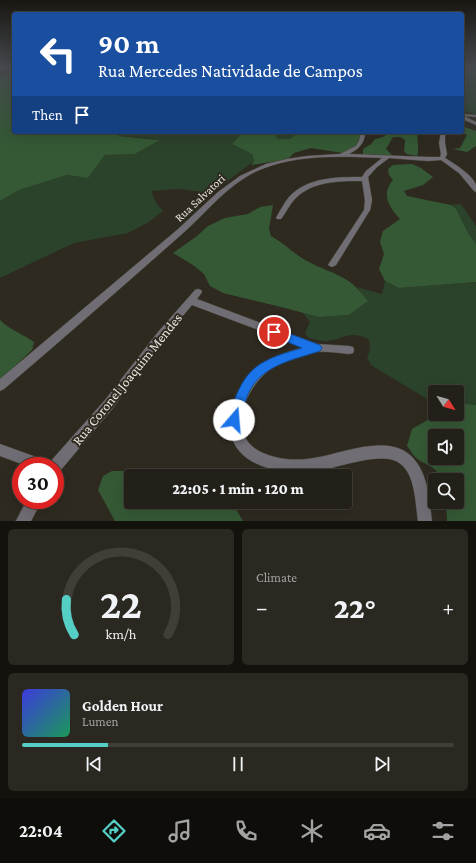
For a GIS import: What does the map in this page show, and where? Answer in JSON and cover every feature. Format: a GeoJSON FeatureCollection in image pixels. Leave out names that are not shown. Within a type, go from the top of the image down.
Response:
{"type":"FeatureCollection","features":[{"type":"Feature","properties":{"kind":"street"},"geometry":{"type":"LineString","coordinates":[[464,116],[476,116]]}},
{"type":"Feature","properties":{"kind":"street"},"geometry":{"type":"LineString","coordinates":[[464,117],[476,124]]}},
{"type":"Feature","properties":{"kind":"street"},"geometry":{"type":"LineString","coordinates":[[340,156],[358,147],[362,141],[363,134]]}},
{"type":"Feature","properties":{"kind":"street"},"geometry":{"type":"LineString","coordinates":[[443,134],[442,143],[444,154],[442,158],[458,168],[469,178],[476,190]]}},
{"type":"Feature","properties":{"kind":"street","name":"Rua Salvatori"},"geometry":{"type":"LineString","coordinates":[[0,386],[182,231],[236,179],[268,165],[306,158],[340,156],[428,160],[442,158]]}},
{"type":"Feature","properties":{"kind":"street"},"geometry":{"type":"LineString","coordinates":[[332,264],[368,205],[363,179],[370,169],[387,157]]}},
{"type":"Feature","properties":{"kind":"street"},"geometry":{"type":"LineString","coordinates":[[279,218],[294,196],[303,189],[335,180],[363,179]]}},
{"type":"Feature","properties":{"kind":"street","name":"Rua Coronel Joaquim Mendes"},"geometry":{"type":"LineString","coordinates":[[62,457],[109,404],[161,335],[195,296],[316,348]]}},
{"type":"Feature","properties":{"kind":"street"},"geometry":{"type":"LineString","coordinates":[[349,350],[316,348],[277,360],[258,371],[243,391],[234,420],[238,438],[250,454],[270,463],[305,466],[385,452],[399,455],[411,464],[418,476],[425,521]]}},
{"type":"Feature","properties":{"kind":"street"},"geometry":{"type":"LineString","coordinates":[[0,450],[20,457]]}},
{"type":"Feature","properties":{"kind":"street"},"geometry":{"type":"LineString","coordinates":[[23,521],[30,509]]}},
{"type":"Feature","properties":{"kind":"green space"},"geometry":{"type":"Polygon","coordinates":[[[0,92],[12,92],[12,134],[120,134],[118,136],[160,140],[135,154],[105,155],[88,178],[67,175],[19,190],[0,201],[0,92]]]}},
{"type":"Feature","properties":{"kind":"green space"},"geometry":{"type":"Polygon","coordinates":[[[464,92],[476,92],[476,114],[464,111],[464,92]]]}},
{"type":"Feature","properties":{"kind":"green space"},"geometry":{"type":"Polygon","coordinates":[[[464,127],[476,131],[476,146],[467,152],[453,149],[460,148],[467,135],[464,133],[464,127]]]}},
{"type":"Feature","properties":{"kind":"green space"},"geometry":{"type":"Polygon","coordinates":[[[119,134],[244,134],[240,135],[232,144],[252,154],[254,161],[212,193],[179,189],[151,191],[157,204],[163,211],[149,222],[128,233],[74,243],[0,278],[0,201],[19,190],[67,175],[88,178],[105,155],[135,154],[160,140],[117,136],[119,134]]]}},
{"type":"Feature","properties":{"kind":"green space"},"geometry":{"type":"Polygon","coordinates":[[[273,134],[298,134],[290,139],[278,139],[273,134]]]}},
{"type":"Feature","properties":{"kind":"green space"},"geometry":{"type":"Polygon","coordinates":[[[274,134],[278,139],[290,139],[296,134],[362,135],[359,143],[353,149],[343,153],[311,148],[294,153],[289,158],[251,165],[254,161],[252,154],[232,144],[240,135],[274,134]]]}},
{"type":"Feature","properties":{"kind":"green space"},"geometry":{"type":"Polygon","coordinates":[[[418,134],[417,156],[407,154],[404,151],[405,140],[400,137],[393,137],[386,149],[393,156],[363,154],[363,149],[371,144],[375,139],[386,135],[418,134]]]}},
{"type":"Feature","properties":{"kind":"green space"},"geometry":{"type":"Polygon","coordinates":[[[412,164],[421,168],[433,177],[423,185],[404,191],[407,196],[451,205],[456,209],[468,233],[476,244],[476,282],[399,288],[385,281],[379,269],[384,254],[380,242],[383,231],[400,219],[388,201],[387,190],[393,180],[389,175],[388,169],[393,165],[412,164]]]}},
{"type":"Feature","properties":{"kind":"green space"},"geometry":{"type":"Polygon","coordinates":[[[461,204],[476,226],[476,244],[469,235],[455,209],[451,205],[461,204]]]}},
{"type":"Feature","properties":{"kind":"green space"},"geometry":{"type":"Polygon","coordinates":[[[273,205],[269,229],[271,236],[307,261],[347,280],[354,285],[368,301],[349,315],[319,317],[223,293],[210,286],[204,274],[193,265],[173,253],[208,226],[225,218],[248,214],[260,207],[273,205]]]}},
{"type":"Feature","properties":{"kind":"green space"},"geometry":{"type":"Polygon","coordinates":[[[385,281],[399,288],[476,282],[476,405],[464,404],[464,385],[428,385],[428,400],[371,365],[367,358],[370,350],[369,339],[362,336],[352,335],[334,340],[321,341],[308,338],[305,333],[310,322],[302,312],[319,317],[349,315],[368,301],[357,287],[382,294],[385,281]]]}},
{"type":"Feature","properties":{"kind":"green space"},"geometry":{"type":"Polygon","coordinates":[[[0,320],[8,327],[34,342],[32,350],[0,380],[0,320]]]}},
{"type":"Feature","properties":{"kind":"green space"},"geometry":{"type":"Polygon","coordinates":[[[464,404],[476,405],[476,521],[447,521],[446,509],[464,509],[464,473],[438,473],[428,465],[464,465],[464,429],[428,429],[428,465],[415,457],[407,446],[412,429],[428,420],[428,421],[464,421],[464,404]]]}},
{"type":"Feature","properties":{"kind":"green space"},"geometry":{"type":"Polygon","coordinates":[[[112,471],[124,471],[124,509],[236,509],[243,521],[115,521],[98,490],[103,476],[112,471]]]}},
{"type":"Feature","properties":{"kind":"route"},"geometry":{"type":"LineString","coordinates":[[234,420],[243,391],[258,371],[277,360],[316,348],[274,332]]}}]}
